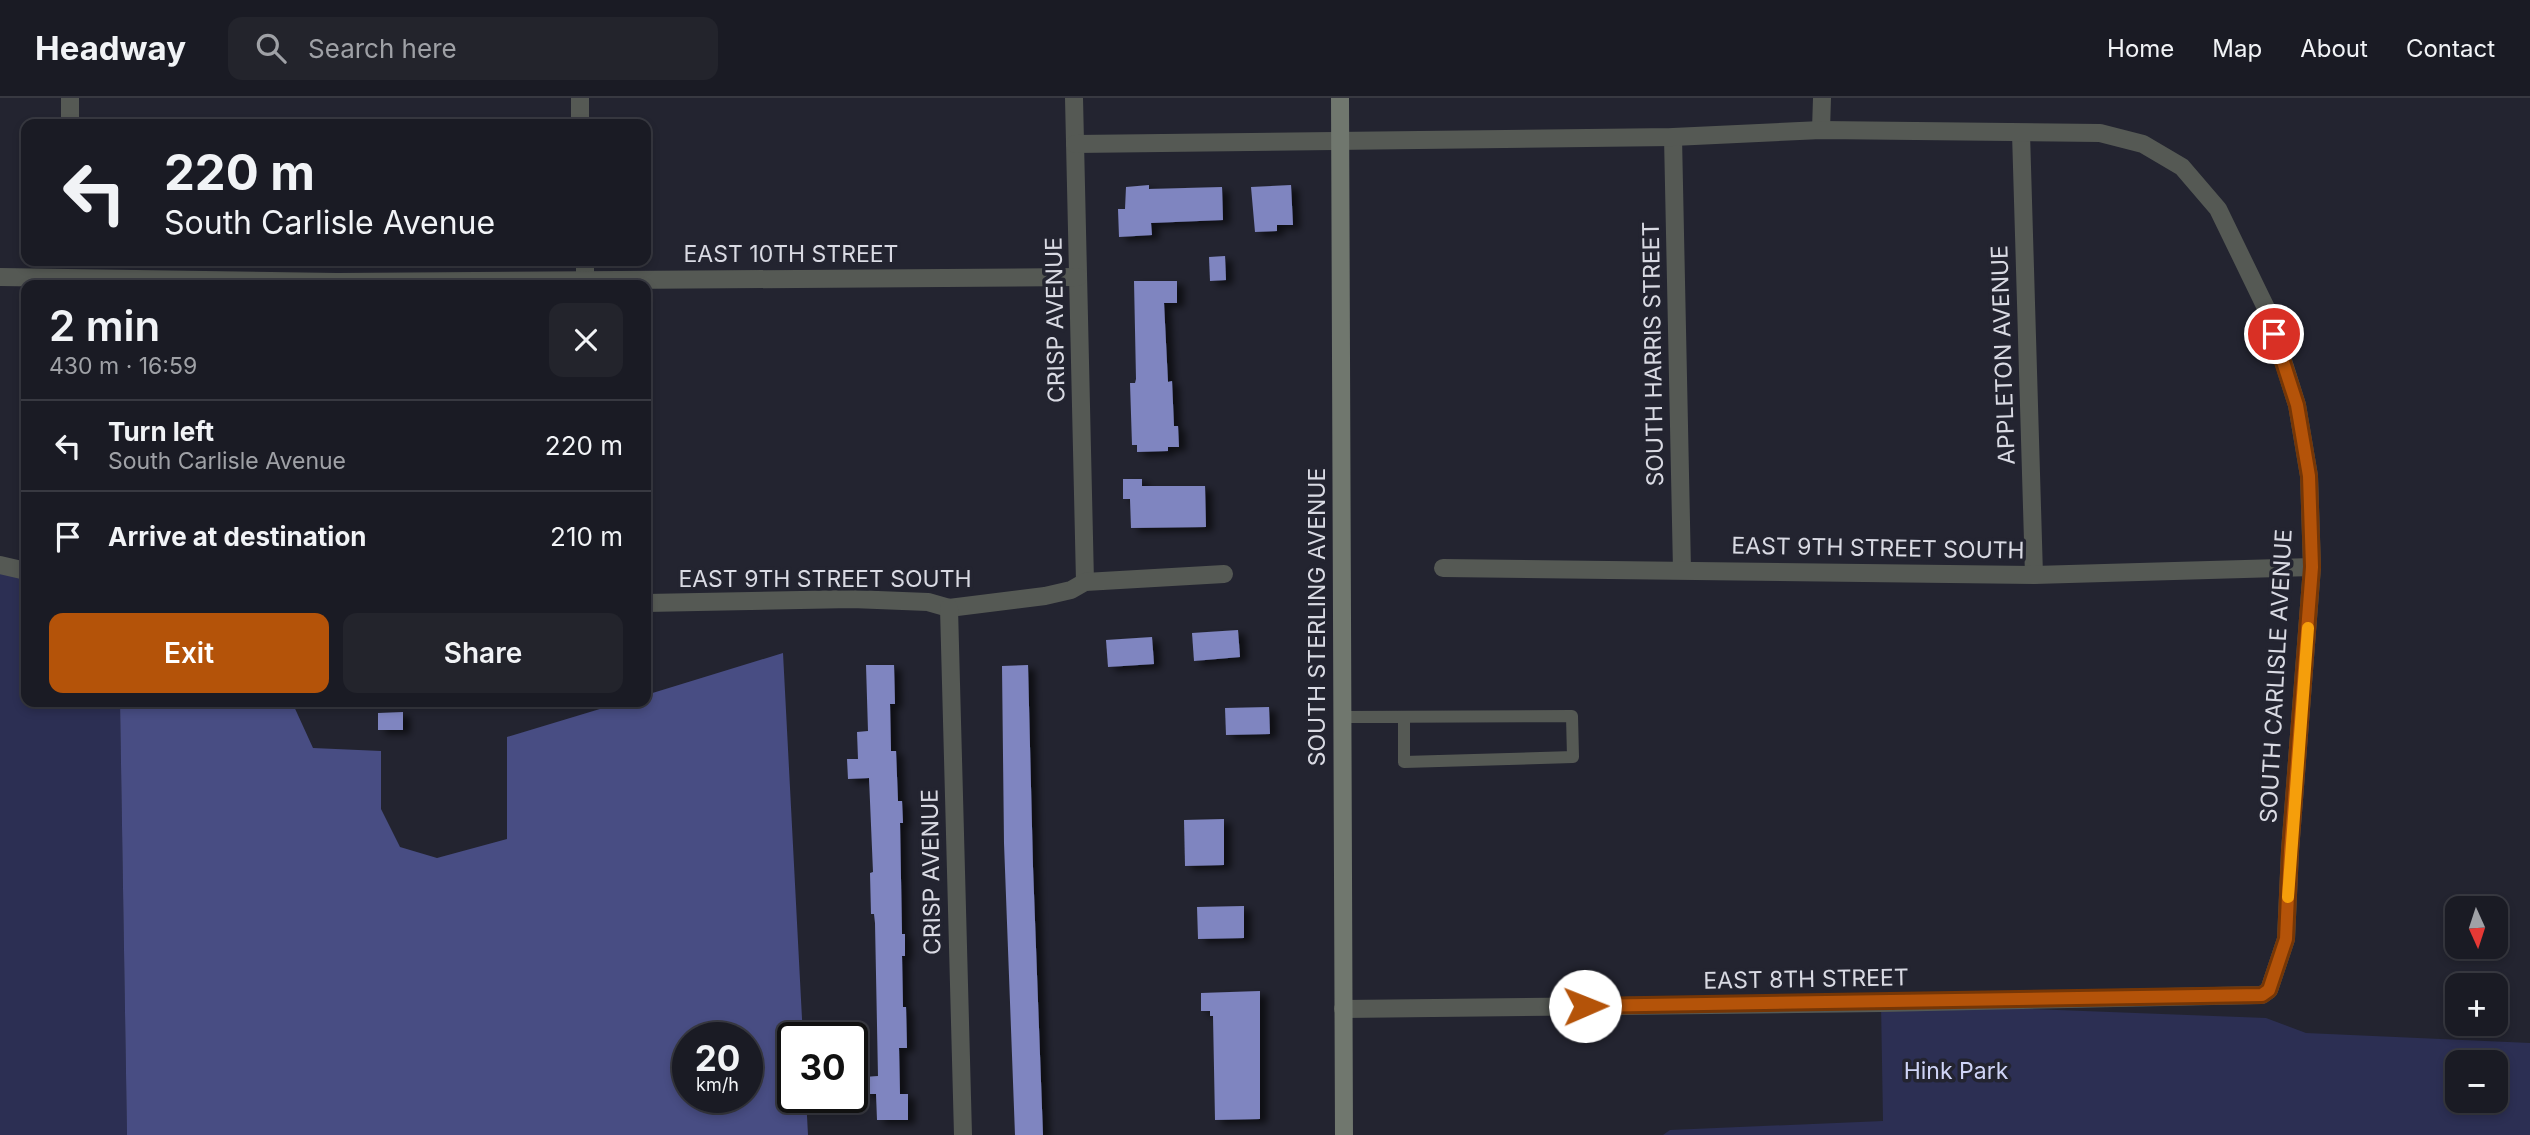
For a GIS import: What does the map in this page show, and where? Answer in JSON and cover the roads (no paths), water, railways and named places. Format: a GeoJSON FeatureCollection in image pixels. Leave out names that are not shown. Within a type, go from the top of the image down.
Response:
{"type":"FeatureCollection","features":[{"type":"Feature","properties":{"kind":"main road","name":"SOUTH STERLING AVENUE"},"geometry":{"type":"LineString","coordinates":[[1340,98],[1344,1135]]}},
{"type":"Feature","properties":{"kind":"street"},"geometry":{"type":"LineString","coordinates":[[70,119],[71,98]]}},
{"type":"Feature","properties":{"kind":"street"},"geometry":{"type":"LineString","coordinates":[[580,98],[580,119]]}},
{"type":"Feature","properties":{"kind":"street","name":"CRISP AVENUE"},"geometry":{"type":"LineString","coordinates":[[1074,98],[1085,582]]}},
{"type":"Feature","properties":{"kind":"street"},"geometry":{"type":"LineString","coordinates":[[1821,130],[1822,98]]}},
{"type":"Feature","properties":{"kind":"street","name":"SOUTH CARLISLE AVENUE"},"geometry":{"type":"LineString","coordinates":[[1075,144],[1673,137],[1821,130],[2100,133],[2143,144],[2182,167],[2218,209],[2267,310],[2297,405],[2309,476],[2312,567],[2290,851],[2286,939],[2269,990]]}},
{"type":"Feature","properties":{"kind":"street","name":"APPLETON AVENUE"},"geometry":{"type":"LineString","coordinates":[[2021,133],[2034,575]]}},
{"type":"Feature","properties":{"kind":"street","name":"SOUTH HARRIS STREET"},"geometry":{"type":"LineString","coordinates":[[1673,137],[1682,570]]}},
{"type":"Feature","properties":{"kind":"street","name":"EAST 10TH STREET"},"geometry":{"type":"LineString","coordinates":[[0,277],[66,269],[295,280]]}},
{"type":"Feature","properties":{"kind":"street","name":"EAST 10TH STREET"},"geometry":{"type":"LineString","coordinates":[[651,282],[1079,277]]}},
{"type":"Feature","properties":{"kind":"street"},"geometry":{"type":"LineString","coordinates":[[0,565],[21,570]]}},
{"type":"Feature","properties":{"kind":"street","name":"EAST 9TH STREET SOUTH"},"geometry":{"type":"LineString","coordinates":[[1443,568],[2034,575],[2312,567]]}},
{"type":"Feature","properties":{"kind":"street","name":"EAST 9TH STREET SOUTH"},"geometry":{"type":"LineString","coordinates":[[651,603],[852,599],[928,602],[949,608],[1045,596],[1071,590],[1085,582],[1224,574]]}},
{"type":"Feature","properties":{"kind":"street","name":"CRISP AVENUE"},"geometry":{"type":"LineString","coordinates":[[949,608],[963,1135]]}},
{"type":"Feature","properties":{"kind":"street","name":"EAST 8TH STREET"},"geometry":{"type":"LineString","coordinates":[[1343,1009],[2262,995],[2269,990]]}},
{"type":"Feature","properties":{"kind":"lane"},"geometry":{"type":"LineString","coordinates":[[1342,716],[1572,716],[1573,757],[1404,762],[1404,717]]}},
{"type":"Feature","properties":{"kind":"park label","name":"Hink Park"},"geometry":{"type":"Point","coordinates":[1956,1071]}}]}
